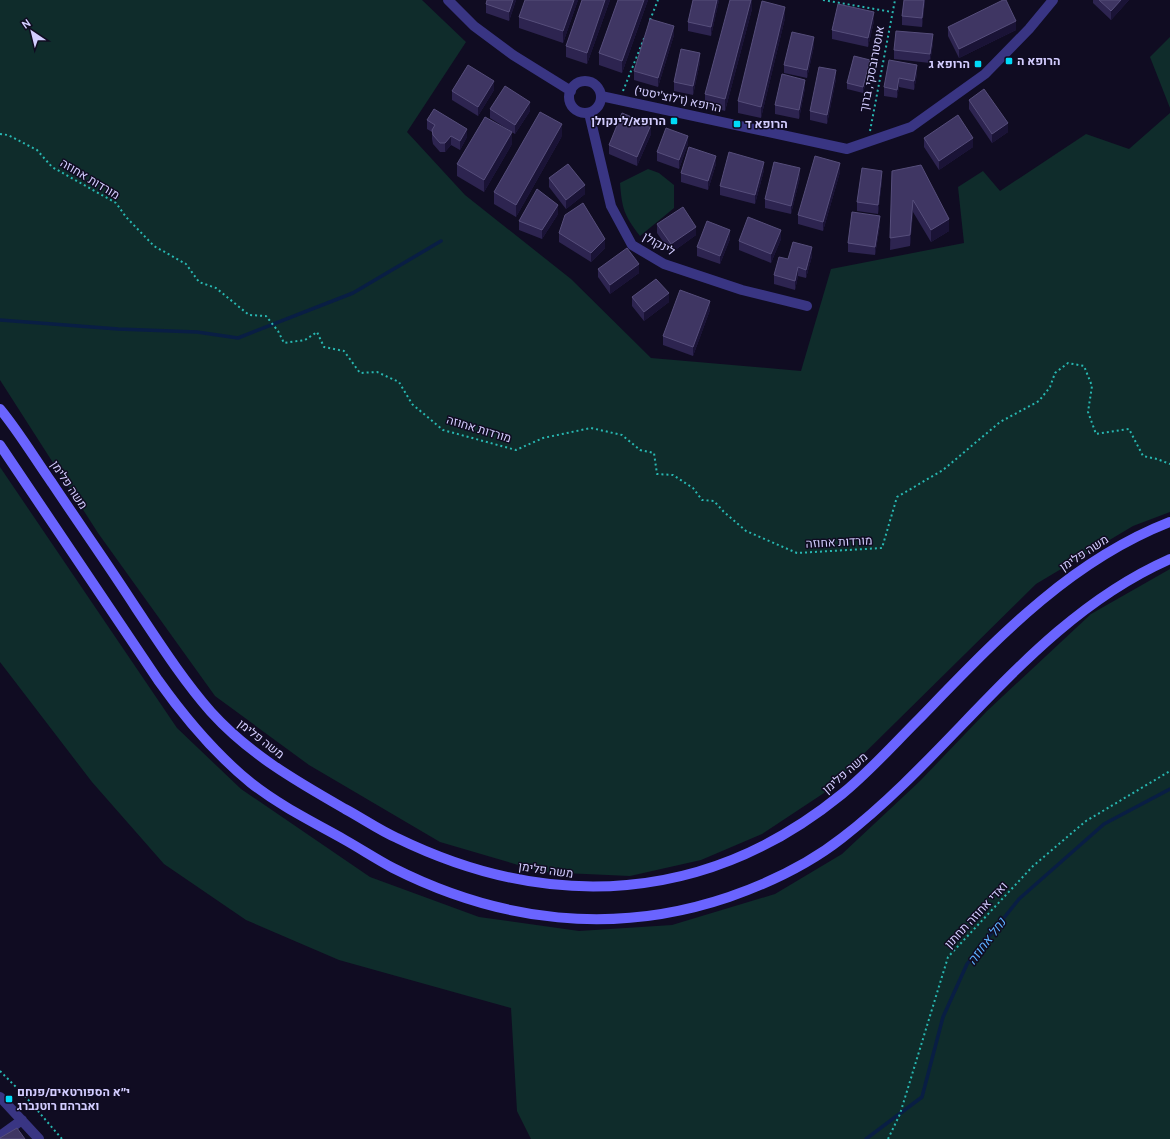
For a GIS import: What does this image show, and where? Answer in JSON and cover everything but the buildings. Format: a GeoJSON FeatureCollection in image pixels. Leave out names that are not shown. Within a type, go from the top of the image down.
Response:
{"type":"FeatureCollection","features":[{"type":"Feature","properties":{"kind":"main road","name":"משה פלימן"},"geometry":{"type":"LineString","coordinates":[[0,409],[168,657],[210,710],[242,742],[260,757],[300,783],[396,838],[414,846],[458,863],[494,874],[528,882],[577,888],[631,885],[675,878],[747,853],[802,824],[861,778],[991,645],[1029,609],[1066,580],[1108,551],[1170,522]]}},
{"type":"Feature","properties":{"kind":"main road"},"geometry":{"type":"LineString","coordinates":[[0,445],[158,680],[182,713],[217,753],[254,785],[296,812],[393,868],[436,886],[477,900],[532,914],[583,920],[641,918],[687,910],[763,884],[821,853],[883,804],[1014,670],[1051,636],[1110,591],[1140,573],[1170,559]]}},
{"type":"Feature","properties":{"kind":"street"},"geometry":{"type":"LineString","coordinates":[[448,0],[474,26],[513,55],[571,91]]}},
{"type":"Feature","properties":{"kind":"street","name":"הרופא (ז'לוצ'יסטי)"},"geometry":{"type":"LineString","coordinates":[[601,96],[847,149],[911,127],[985,74],[1029,29],[1053,0]]}},
{"type":"Feature","properties":{"kind":"street"},"geometry":{"type":"LineString","coordinates":[[590,82],[597,86],[601,96],[598,107],[589,113],[578,111],[573,108],[569,96],[571,91],[578,83],[590,82]]}},
{"type":"Feature","properties":{"kind":"street","name":"לינקולן"},"geometry":{"type":"LineString","coordinates":[[589,113],[611,206],[632,245],[664,264],[742,290],[807,306]]}},
{"type":"Feature","properties":{"kind":"street"},"geometry":{"type":"LineString","coordinates":[[0,1097],[39,1139]]}},
{"type":"Feature","properties":{"kind":"street"},"geometry":{"type":"LineString","coordinates":[[0,1136],[22,1120]]}},
{"type":"Feature","properties":{"kind":"path"},"geometry":{"type":"LineString","coordinates":[[650,21],[658,0]]}},
{"type":"Feature","properties":{"kind":"path"},"geometry":{"type":"LineString","coordinates":[[823,0],[892,12]]}},
{"type":"Feature","properties":{"kind":"path","name":"אוסטרובסקי, ברוך"},"geometry":{"type":"LineString","coordinates":[[868,142],[895,0]]}},
{"type":"Feature","properties":{"kind":"path"},"geometry":{"type":"LineString","coordinates":[[620,100],[647,29]]}},
{"type":"Feature","properties":{"kind":"path","name":"מורדות אחוזה"},"geometry":{"type":"LineString","coordinates":[[0,134],[8,135],[37,150],[52,167],[116,203],[126,218],[154,246],[186,264],[199,282],[216,288],[249,315],[266,316],[278,331],[284,343],[306,340],[317,332],[324,347],[344,351],[360,373],[377,372],[399,382],[412,404],[443,430],[516,450],[543,438],[591,428],[622,435],[640,450],[654,453],[657,474],[673,474],[693,488],[702,500],[714,501],[746,531],[797,553],[882,548],[897,497],[943,470],[1000,422],[1039,402],[1050,387],[1055,373],[1068,363],[1084,366],[1092,386],[1088,412],[1096,434],[1129,429],[1143,456],[1158,459],[1170,464]]}},
{"type":"Feature","properties":{"kind":"path","name":"ואדי אחוזה תחתון"},"geometry":{"type":"LineString","coordinates":[[888,1139],[900,1114],[948,957],[1034,866],[1086,821],[1170,771]]}},
{"type":"Feature","properties":{"kind":"path"},"geometry":{"type":"LineString","coordinates":[[0,1071],[25,1096],[62,1139]]}},
{"type":"Feature","properties":{"kind":"green space"},"geometry":{"type":"Polygon","coordinates":[[[0,0],[422,0],[466,42],[407,132],[465,195],[571,279],[651,358],[801,371],[831,269],[964,243],[958,187],[983,171],[1000,191],[1086,134],[1129,149],[1170,113],[1170,512],[1133,526],[1036,584],[824,793],[762,834],[701,860],[630,876],[542,872],[440,842],[309,765],[215,696],[98,533],[0,380],[0,0]]]}},
{"type":"Feature","properties":{"kind":"green space"},"geometry":{"type":"Polygon","coordinates":[[[1170,37],[1170,108],[1150,57],[1170,37]]]}},
{"type":"Feature","properties":{"kind":"green space"},"geometry":{"type":"Polygon","coordinates":[[[648,169],[659,173],[674,185],[674,208],[640,236],[627,217],[623,206],[620,183],[648,169]]]}},
{"type":"Feature","properties":{"kind":"green space"},"geometry":{"type":"Polygon","coordinates":[[[0,467],[177,728],[241,789],[370,877],[479,917],[579,931],[672,925],[775,894],[842,854],[920,781],[987,711],[1091,614],[1170,569],[1170,1139],[531,1139],[517,1111],[511,1008],[339,960],[246,920],[164,864],[92,782],[0,662],[0,467]]]}},
{"type":"Feature","properties":{"kind":"waterway"},"geometry":{"type":"LineString","coordinates":[[0,320],[118,329],[197,332],[238,338],[353,293],[441,241]]}},
{"type":"Feature","properties":{"kind":"waterway","name":"נחל אחוזה"},"geometry":{"type":"LineString","coordinates":[[866,1139],[922,1097],[943,1017],[967,964],[1019,899],[1104,824],[1170,789]]}},
{"type":"Feature","properties":{"kind":"place","name":"הרופא ה"},"geometry":{"type":"Point","coordinates":[1009,61]}},
{"type":"Feature","properties":{"kind":"place","name":"הרופא ג"},"geometry":{"type":"Point","coordinates":[978,64]}},
{"type":"Feature","properties":{"kind":"place","name":"הרופא/לינקולן"},"geometry":{"type":"Point","coordinates":[674,121]}},
{"type":"Feature","properties":{"kind":"place","name":"הרופא ד"},"geometry":{"type":"Point","coordinates":[737,124]}},
{"type":"Feature","properties":{"kind":"place","name":"י״א הספורטאים/פנחם ואברהם רוטנברג"},"geometry":{"type":"Point","coordinates":[9,1099]}}]}
